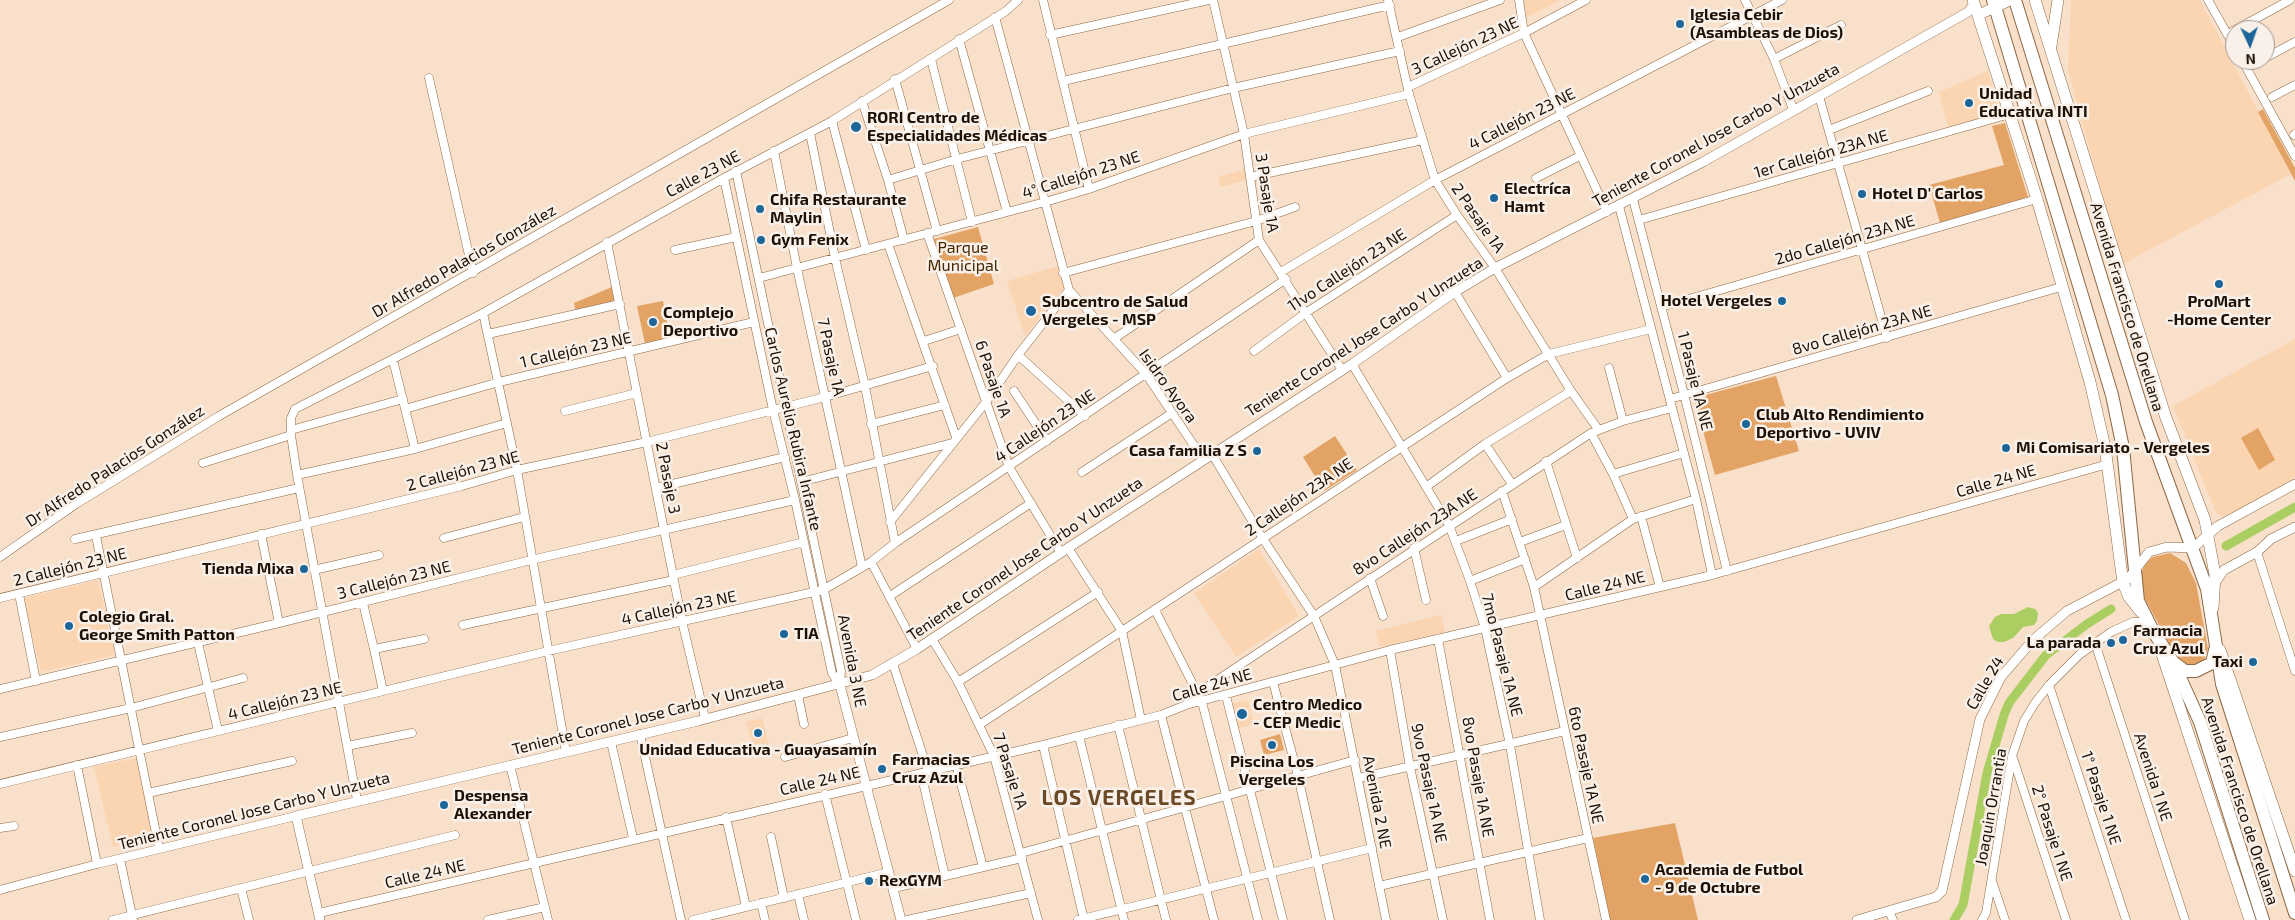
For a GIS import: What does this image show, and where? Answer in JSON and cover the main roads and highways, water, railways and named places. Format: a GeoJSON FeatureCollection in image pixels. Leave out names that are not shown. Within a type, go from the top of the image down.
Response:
{"type":"FeatureCollection","features":[{"type":"Feature","properties":{"kind":"highway","name":"Avenida Francisco de Orellana"},"geometry":{"type":"LineString","coordinates":[[2015,0],[2146,422],[2189,548],[2207,590],[2222,684],[2295,914]]}},
{"type":"Feature","properties":{"kind":"highway","name":"Avenida Francisco de Orellana"},"geometry":{"type":"LineString","coordinates":[[1994,4],[2112,395],[2123,448],[2138,601],[2155,635],[2173,662],[2200,722],[2263,920]]}},
{"type":"Feature","properties":{"kind":"highway"},"geometry":{"type":"LineString","coordinates":[[2173,662],[2185,671],[2202,669],[2208,666],[2214,658],[2214,633]]}},
{"type":"Feature","properties":{"kind":"main road"},"geometry":{"type":"LineString","coordinates":[[1975,6],[2011,0]]}},
{"type":"Feature","properties":{"kind":"main road","name":"Avenida Francisco de Orellana"},"geometry":{"type":"LineString","coordinates":[[2035,0],[2165,415],[2203,513],[2215,583],[2214,633],[2295,871]]}},
{"type":"Feature","properties":{"kind":"main road"},"geometry":{"type":"LineString","coordinates":[[2051,55],[2058,0]]}},
{"type":"Feature","properties":{"kind":"main road","name":"Avenida Francisco de Orellana"},"geometry":{"type":"LineString","coordinates":[[1975,6],[2037,199],[2097,407],[2108,464],[2123,583],[2129,597],[2146,618]]}},
{"type":"Feature","properties":{"kind":"main road","name":"Avenida Francisco de Orellana"},"geometry":{"type":"LineString","coordinates":[[2155,635],[2250,920]]}},
{"type":"Feature","properties":{"kind":"waterway"},"geometry":{"type":"LineString","coordinates":[[2226,546],[2295,507]]}},
{"type":"Feature","properties":{"kind":"waterway"},"geometry":{"type":"LineString","coordinates":[[1954,920],[1963,905],[1987,773],[2009,703],[2046,655],[2087,624],[2111,609]]}},
{"type":"Feature","properties":{"kind":"place","name":"Iglesia Cebir (Asambleas de Dios)"},"geometry":{"type":"Point","coordinates":[1680,24]}},
{"type":"Feature","properties":{"kind":"place","name":"Unidad Educativa INTI"},"geometry":{"type":"Point","coordinates":[1969,103]}},
{"type":"Feature","properties":{"kind":"place","name":"RORI Centro de Especialidades Médicas"},"geometry":{"type":"Point","coordinates":[856,127]}},
{"type":"Feature","properties":{"kind":"place","name":"Hotel D' Carlos"},"geometry":{"type":"Point","coordinates":[1862,194]}},
{"type":"Feature","properties":{"kind":"place","name":"Electríca Hamt"},"geometry":{"type":"Point","coordinates":[1494,198]}},
{"type":"Feature","properties":{"kind":"place","name":"Chifa Restaurante Maylin"},"geometry":{"type":"Point","coordinates":[760,209]}},
{"type":"Feature","properties":{"kind":"place","name":"Gym Fenix"},"geometry":{"type":"Point","coordinates":[761,240]}},
{"type":"Feature","properties":{"kind":"place","name":"ProMart -Home Center"},"geometry":{"type":"Point","coordinates":[2219,284]}},
{"type":"Feature","properties":{"kind":"place","name":"Hotel Vergeles"},"geometry":{"type":"Point","coordinates":[1782,301]}},
{"type":"Feature","properties":{"kind":"place","name":"Subcentro de Salud Vergeles - MSP"},"geometry":{"type":"Point","coordinates":[1031,311]}},
{"type":"Feature","properties":{"kind":"place","name":"Complejo Deportivo"},"geometry":{"type":"Point","coordinates":[653,322]}},
{"type":"Feature","properties":{"kind":"place","name":"Club Alto Rendimiento Deportivo - UVIV"},"geometry":{"type":"Point","coordinates":[1746,424]}},
{"type":"Feature","properties":{"kind":"place","name":"Mi Comisariato - Vergeles"},"geometry":{"type":"Point","coordinates":[2006,448]}},
{"type":"Feature","properties":{"kind":"place","name":"Casa familia Z S"},"geometry":{"type":"Point","coordinates":[1257,451]}},
{"type":"Feature","properties":{"kind":"place","name":"Tienda Mixa"},"geometry":{"type":"Point","coordinates":[304,569]}},
{"type":"Feature","properties":{"kind":"place","name":"Colegio Gral. George Smith Patton"},"geometry":{"type":"Point","coordinates":[69,626]}},
{"type":"Feature","properties":{"kind":"place","name":"TIA"},"geometry":{"type":"Point","coordinates":[784,634]}},
{"type":"Feature","properties":{"kind":"place","name":"Farmacia Cruz Azul"},"geometry":{"type":"Point","coordinates":[2123,640]}},
{"type":"Feature","properties":{"kind":"place","name":"La parada"},"geometry":{"type":"Point","coordinates":[2111,643]}},
{"type":"Feature","properties":{"kind":"place","name":"Taxi"},"geometry":{"type":"Point","coordinates":[2253,662]}},
{"type":"Feature","properties":{"kind":"place","name":"Centro Medico - CEP Medic"},"geometry":{"type":"Point","coordinates":[1242,714]}},
{"type":"Feature","properties":{"kind":"place","name":"Unidad Educativa - Guayasamín"},"geometry":{"type":"Point","coordinates":[758,733]}},
{"type":"Feature","properties":{"kind":"place","name":"Piscina Los Vergeles"},"geometry":{"type":"Point","coordinates":[1272,745]}},
{"type":"Feature","properties":{"kind":"place","name":"Farmacias Cruz Azul"},"geometry":{"type":"Point","coordinates":[882,769]}},
{"type":"Feature","properties":{"kind":"place","name":"Despensa Alexander"},"geometry":{"type":"Point","coordinates":[444,805]}},
{"type":"Feature","properties":{"kind":"place","name":"Academia de Futbol - 9 de Octubre"},"geometry":{"type":"Point","coordinates":[1645,879]}},
{"type":"Feature","properties":{"kind":"place","name":"RexGYM"},"geometry":{"type":"Point","coordinates":[869,881]}},
{"type":"Feature","properties":{"kind":"district","name":"LOS VERGELES"},"geometry":{"type":"Point","coordinates":[1119,798]}},
{"type":"Feature","properties":{"kind":"park label","name":"Parque Municipal"},"geometry":{"type":"Point","coordinates":[963,257]}}]}
